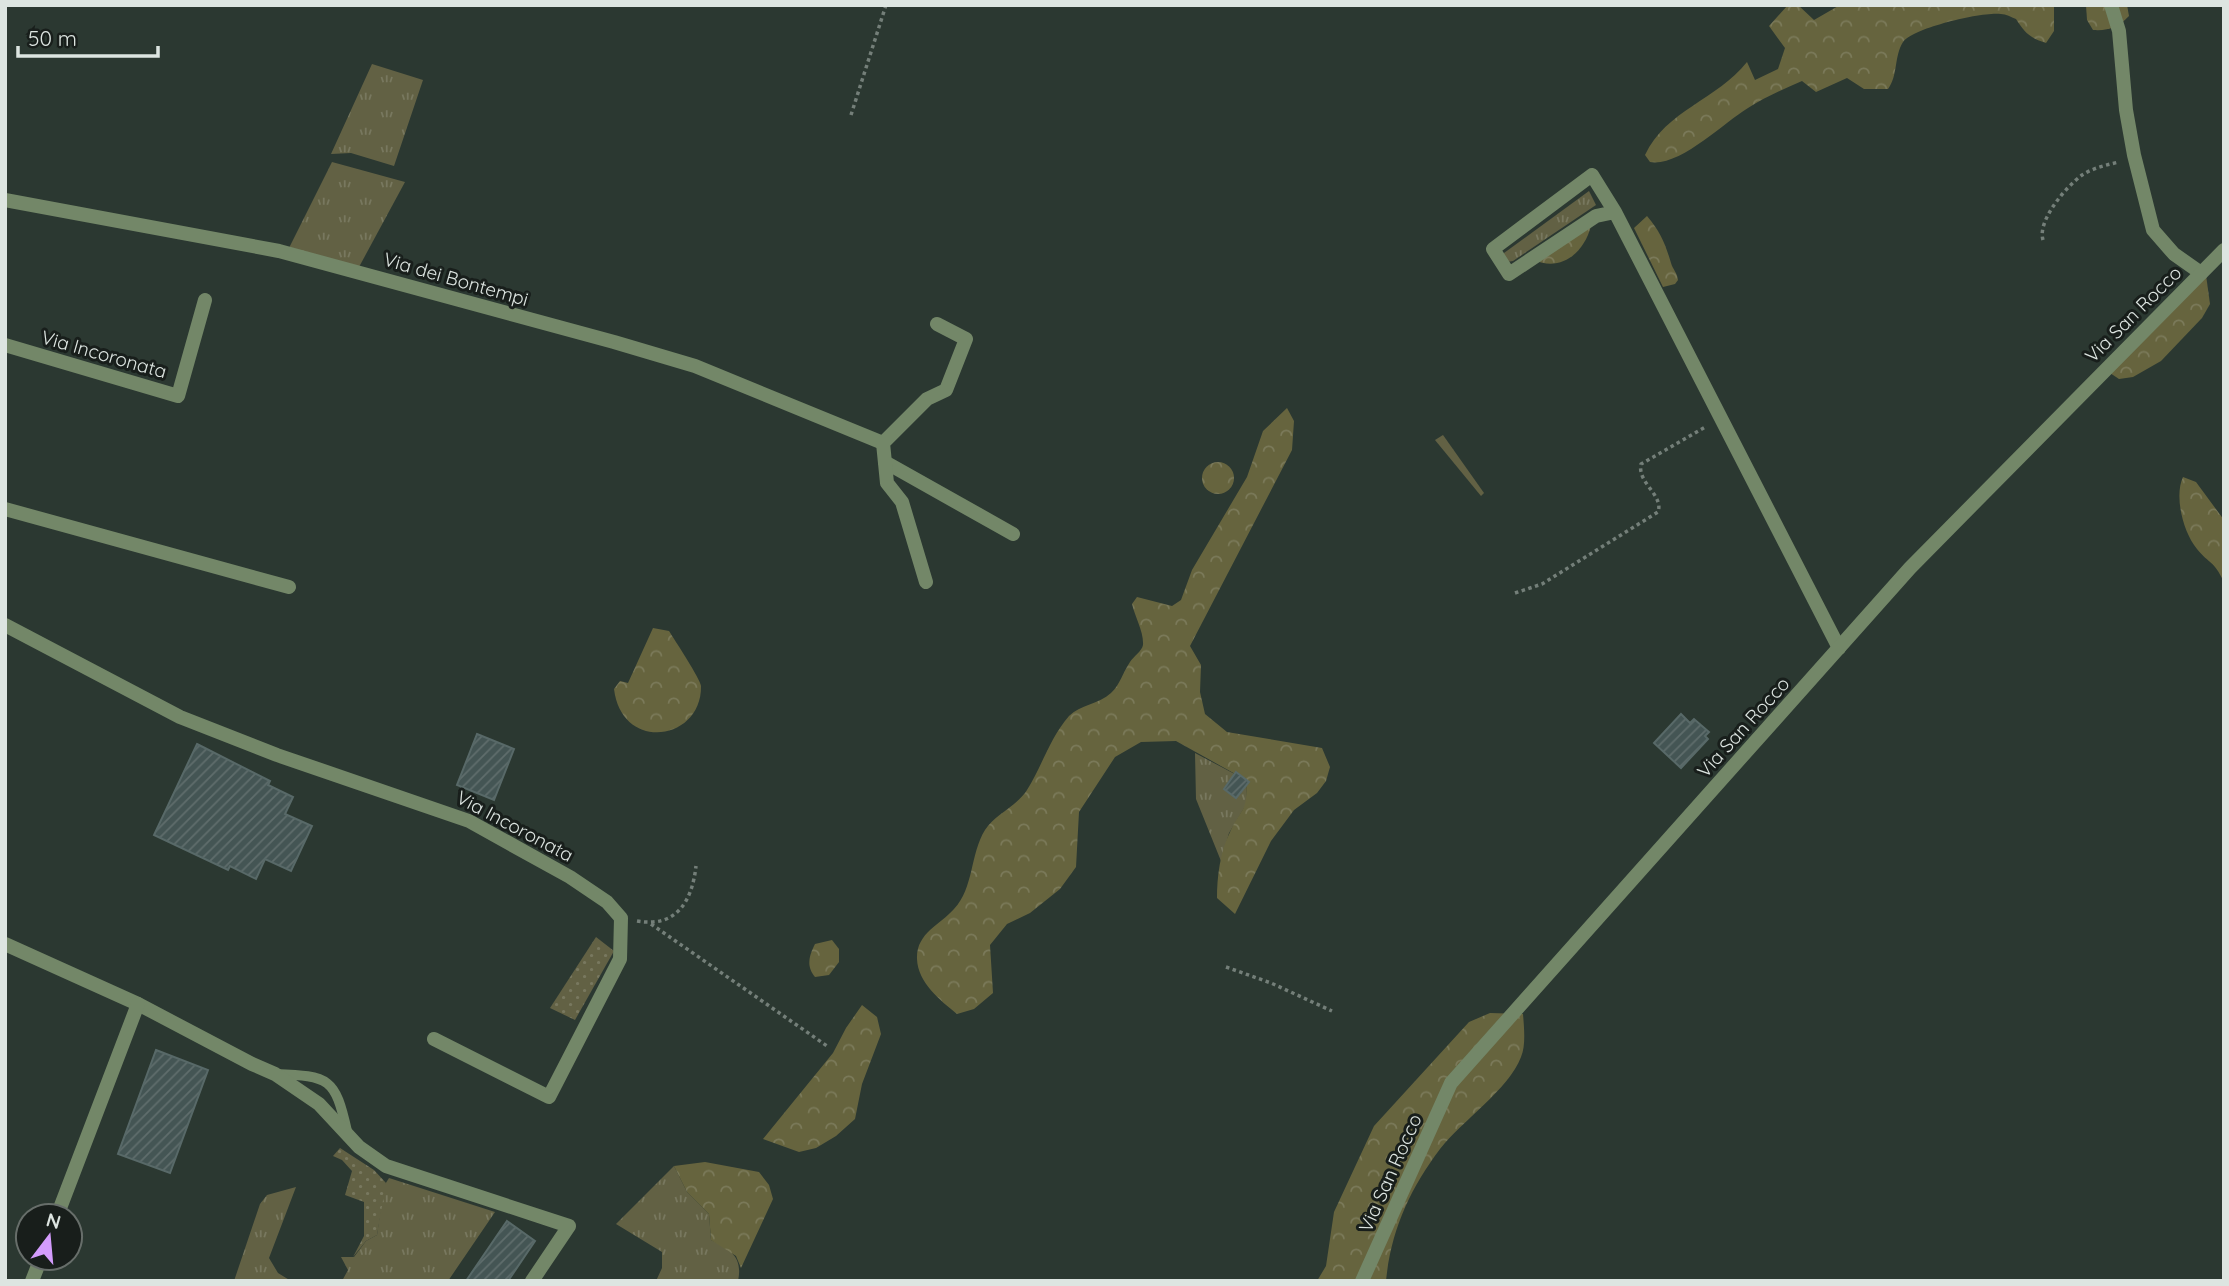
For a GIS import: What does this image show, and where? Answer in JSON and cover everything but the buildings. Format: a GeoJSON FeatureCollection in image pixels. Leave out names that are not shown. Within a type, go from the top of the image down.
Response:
{"type":"FeatureCollection","features":[{"type":"Feature","properties":{"kind":"street"},"geometry":{"type":"LineString","coordinates":[[2111,5],[2119,31],[2126,110],[2135,159],[2153,230],[2174,254],[2201,273]]}},
{"type":"Feature","properties":{"kind":"street"},"geometry":{"type":"LineString","coordinates":[[1615,212],[1596,216],[1509,274],[1493,249],[1592,175],[1615,212],[1839,648]]}},
{"type":"Feature","properties":{"kind":"street","name":"Via dei Bontempi"},"geometry":{"type":"LineString","coordinates":[[5,200],[279,251],[614,342],[695,366],[883,443]]}},
{"type":"Feature","properties":{"kind":"street","name":"Via San Rocco"},"geometry":{"type":"LineString","coordinates":[[1363,1281],[1451,1083],[1910,568],[2224,250]]}},
{"type":"Feature","properties":{"kind":"street","name":"Via Incoronata"},"geometry":{"type":"LineString","coordinates":[[5,345],[177,396],[205,300]]}},
{"type":"Feature","properties":{"kind":"street"},"geometry":{"type":"LineString","coordinates":[[926,582],[902,502],[887,483],[883,443],[927,399],[946,390],[956,372],[966,339],[937,324]]}},
{"type":"Feature","properties":{"kind":"street"},"geometry":{"type":"LineString","coordinates":[[885,462],[1013,534]]}},
{"type":"Feature","properties":{"kind":"street"},"geometry":{"type":"LineString","coordinates":[[5,509],[289,587]]}},
{"type":"Feature","properties":{"kind":"street","name":"Via Incoronata"},"geometry":{"type":"LineString","coordinates":[[5,625],[180,717],[276,755],[469,821],[570,877],[607,902],[621,918]]}},
{"type":"Feature","properties":{"kind":"street"},"geometry":{"type":"LineString","coordinates":[[434,1039],[550,1097],[620,959],[621,918]]}},
{"type":"Feature","properties":{"kind":"street"},"geometry":{"type":"LineString","coordinates":[[5,944],[138,1004],[252,1065],[275,1073],[319,1104],[370,1157],[386,1166],[569,1226],[532,1281]]}},
{"type":"Feature","properties":{"kind":"street"},"geometry":{"type":"LineString","coordinates":[[62,1202],[138,1004]]}},
{"type":"Feature","properties":{"kind":"lane"},"geometry":{"type":"LineString","coordinates":[[275,1073],[307,1075],[327,1082],[339,1096],[347,1132]]}},
{"type":"Feature","properties":{"kind":"path"},"geometry":{"type":"LineString","coordinates":[[851,115],[886,5]]}},
{"type":"Feature","properties":{"kind":"path"},"geometry":{"type":"LineString","coordinates":[[2043,240],[2046,221],[2071,184],[2100,167],[2135,159]]}},
{"type":"Feature","properties":{"kind":"path"},"geometry":{"type":"LineString","coordinates":[[1515,593],[1542,584],[1658,512],[1658,500],[1642,477],[1642,464],[1721,419]]}},
{"type":"Feature","properties":{"kind":"path"},"geometry":{"type":"LineString","coordinates":[[621,918],[657,925],[674,915],[687,900],[696,866]]}},
{"type":"Feature","properties":{"kind":"path"},"geometry":{"type":"LineString","coordinates":[[651,924],[827,1046]]}},
{"type":"Feature","properties":{"kind":"path"},"geometry":{"type":"LineString","coordinates":[[1226,967],[1332,1011]]}},
{"type":"Feature","properties":{"kind":"green space"},"geometry":{"type":"Polygon","coordinates":[[[1788,5],[1798,5],[1814,20],[1840,5],[2054,5],[2054,31],[2046,43],[2028,34],[2016,19],[2001,14],[1980,15],[1933,26],[1903,42],[1888,89],[1864,89],[1847,78],[1816,92],[1802,81],[1754,104],[1688,151],[1662,162],[1650,162],[1645,155],[1666,127],[1735,75],[1747,62],[1755,80],[1778,69],[1785,48],[1769,26],[1788,5]]]}},
{"type":"Feature","properties":{"kind":"green space"},"geometry":{"type":"Polygon","coordinates":[[[2086,5],[2127,5],[2129,16],[2113,28],[2093,30],[2087,20],[2086,5]]]}},
{"type":"Feature","properties":{"kind":"green space"},"geometry":{"type":"Polygon","coordinates":[[[372,64],[423,80],[394,166],[351,153],[331,154],[372,64]]]}},
{"type":"Feature","properties":{"kind":"green space"},"geometry":{"type":"Polygon","coordinates":[[[332,162],[405,182],[359,267],[289,248],[332,162]]]}},
{"type":"Feature","properties":{"kind":"green space"},"geometry":{"type":"Polygon","coordinates":[[[1589,191],[1596,205],[1513,261],[1507,262],[1503,258],[1504,253],[1589,191]]]}},
{"type":"Feature","properties":{"kind":"green space"},"geometry":{"type":"Polygon","coordinates":[[[1647,216],[1664,244],[1678,280],[1675,284],[1663,287],[1634,228],[1647,216]]]}},
{"type":"Feature","properties":{"kind":"green space"},"geometry":{"type":"Polygon","coordinates":[[[1591,226],[1583,244],[1570,258],[1553,264],[1534,260],[1591,226]]]}},
{"type":"Feature","properties":{"kind":"green space"},"geometry":{"type":"Polygon","coordinates":[[[2206,275],[2210,304],[2202,318],[2161,361],[2133,377],[2119,379],[2110,373],[2206,275]]]}},
{"type":"Feature","properties":{"kind":"green space"},"geometry":{"type":"Polygon","coordinates":[[[1287,408],[1294,421],[1292,450],[1190,646],[1201,665],[1200,692],[1205,714],[1227,732],[1322,748],[1330,767],[1326,781],[1317,793],[1294,810],[1271,841],[1235,914],[1217,898],[1218,882],[1221,856],[1245,804],[1246,780],[1176,741],[1141,742],[1115,757],[1079,812],[1076,867],[1060,889],[1030,913],[1007,924],[990,945],[993,993],[974,1009],[957,1014],[931,990],[921,976],[917,959],[920,942],[960,901],[985,830],[1027,790],[1062,725],[1073,712],[1111,693],[1141,649],[1142,635],[1132,604],[1137,597],[1172,606],[1181,600],[1192,570],[1247,477],[1263,431],[1287,408]]]}},
{"type":"Feature","properties":{"kind":"green space"},"geometry":{"type":"Polygon","coordinates":[[[1443,435],[1484,493],[1481,496],[1435,440],[1443,435]]]}},
{"type":"Feature","properties":{"kind":"green space"},"geometry":{"type":"Polygon","coordinates":[[[1218,462],[1229,467],[1234,478],[1229,489],[1218,494],[1207,489],[1202,478],[1207,467],[1218,462]]]}},
{"type":"Feature","properties":{"kind":"green space"},"geometry":{"type":"Polygon","coordinates":[[[2183,477],[2196,482],[2224,520],[2224,582],[2214,566],[2197,549],[2188,533],[2181,514],[2179,494],[2183,477]]]}},
{"type":"Feature","properties":{"kind":"green space"},"geometry":{"type":"Polygon","coordinates":[[[653,628],[669,631],[701,686],[698,705],[689,719],[676,728],[661,732],[645,731],[631,723],[620,710],[614,689],[620,681],[628,683],[653,628]]]}},
{"type":"Feature","properties":{"kind":"green space"},"geometry":{"type":"Polygon","coordinates":[[[1195,753],[1246,780],[1247,803],[1229,833],[1221,861],[1196,799],[1195,753]]]}},
{"type":"Feature","properties":{"kind":"green space"},"geometry":{"type":"Polygon","coordinates":[[[596,937],[614,951],[575,1020],[550,1008],[596,937]]]}},
{"type":"Feature","properties":{"kind":"green space"},"geometry":{"type":"Polygon","coordinates":[[[832,940],[839,949],[839,962],[829,975],[815,977],[809,965],[813,948],[815,944],[832,940]]]}},
{"type":"Feature","properties":{"kind":"green space"},"geometry":{"type":"Polygon","coordinates":[[[862,1005],[877,1017],[881,1034],[862,1084],[855,1119],[836,1136],[816,1148],[799,1152],[763,1139],[833,1053],[862,1005]]]}},
{"type":"Feature","properties":{"kind":"green space"},"geometry":{"type":"Polygon","coordinates":[[[1490,1013],[1523,1014],[1523,1052],[1506,1081],[1449,1138],[1420,1179],[1397,1227],[1386,1281],[1317,1281],[1326,1266],[1334,1212],[1374,1126],[1469,1022],[1490,1013]]]}},
{"type":"Feature","properties":{"kind":"green space"},"geometry":{"type":"Polygon","coordinates":[[[340,1148],[374,1170],[386,1183],[377,1235],[366,1241],[353,1257],[364,1236],[364,1202],[345,1195],[352,1171],[342,1160],[333,1156],[340,1148]]]}},
{"type":"Feature","properties":{"kind":"green space"},"geometry":{"type":"Polygon","coordinates":[[[705,1162],[759,1172],[769,1185],[773,1199],[741,1268],[736,1256],[711,1240],[709,1214],[687,1192],[674,1166],[705,1162]]]}},
{"type":"Feature","properties":{"kind":"green space"},"geometry":{"type":"Polygon","coordinates":[[[674,1166],[687,1192],[709,1214],[711,1240],[730,1251],[737,1260],[738,1281],[656,1281],[662,1268],[662,1252],[616,1224],[674,1166]]]}},
{"type":"Feature","properties":{"kind":"green space"},"geometry":{"type":"Polygon","coordinates":[[[389,1178],[495,1212],[448,1281],[342,1281],[348,1270],[341,1257],[354,1257],[366,1241],[377,1235],[384,1186],[389,1178]]]}},
{"type":"Feature","properties":{"kind":"green space"},"geometry":{"type":"Polygon","coordinates":[[[296,1187],[269,1258],[278,1273],[291,1281],[234,1281],[260,1204],[267,1195],[296,1187]]]}}]}
